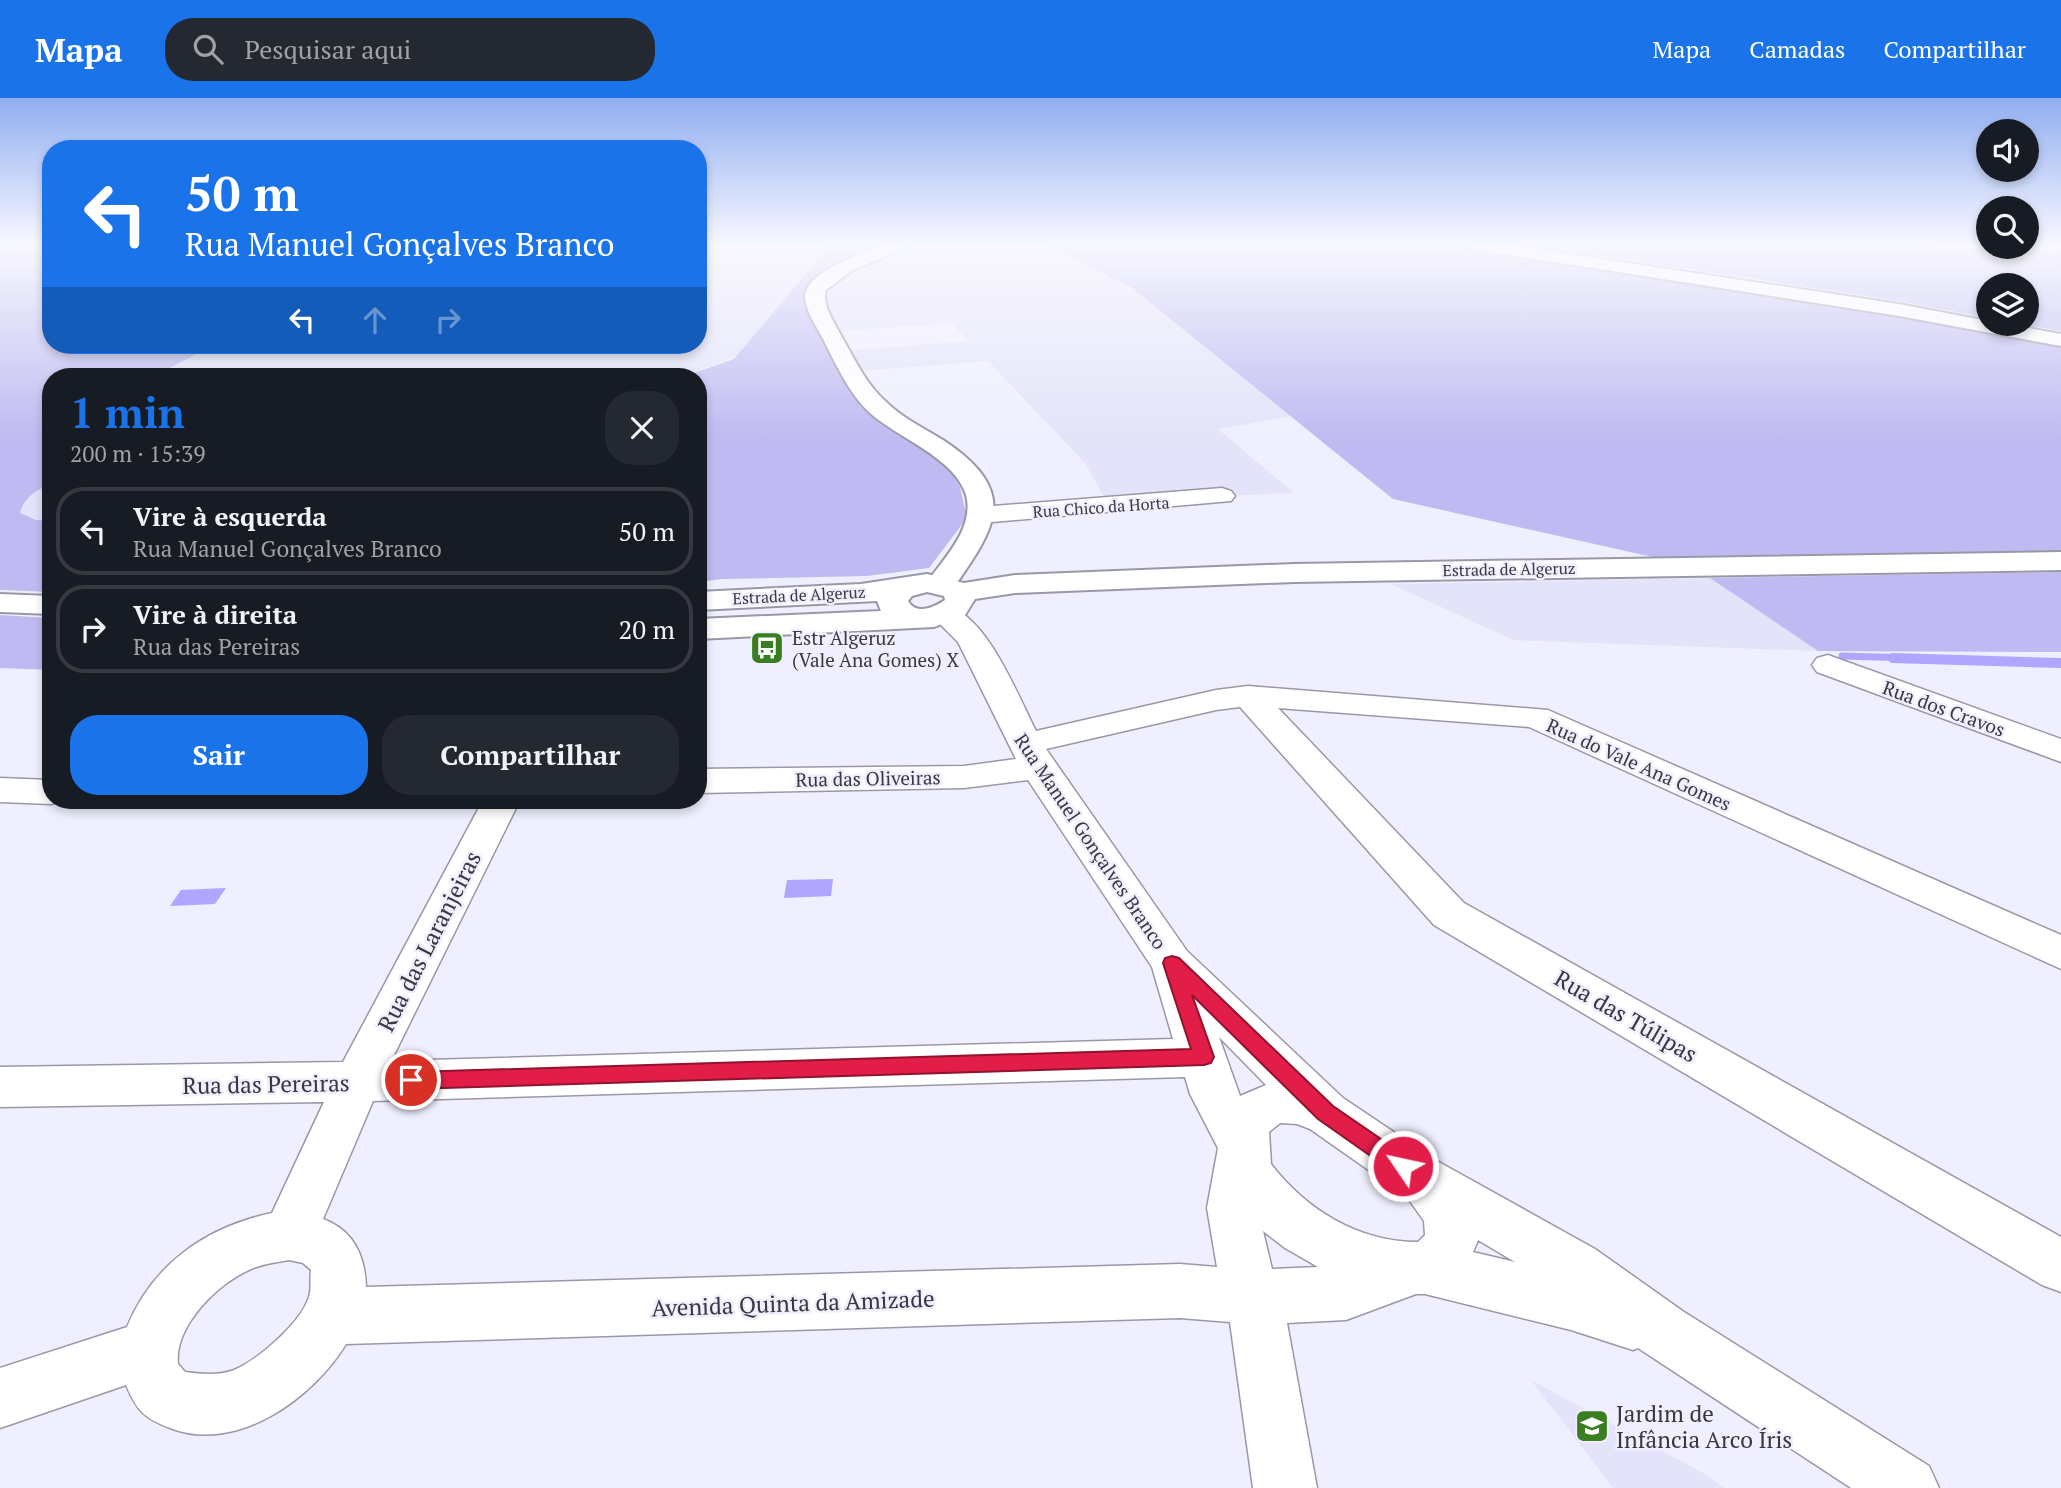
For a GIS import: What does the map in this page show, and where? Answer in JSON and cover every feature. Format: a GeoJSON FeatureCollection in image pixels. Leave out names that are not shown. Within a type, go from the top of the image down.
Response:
{"type":"FeatureCollection","features":[{"type":"Feature","properties":{"kind":"main road"},"geometry":{"type":"LineString","coordinates":[[818,309],[868,397],[876,406],[955,461],[972,478],[980,496],[981,516],[975,536],[941,603]]}},
{"type":"Feature","properties":{"kind":"main road"},"geometry":{"type":"LineString","coordinates":[[1892,309],[2061,340]]}},
{"type":"Feature","properties":{"kind":"main road","name":"Estrada de Algeruz"},"geometry":{"type":"LineString","coordinates":[[707,629],[856,623],[1015,584],[1294,573],[2061,561]]}},
{"type":"Feature","properties":{"kind":"main road","name":"Estrada de Algeruz"},"geometry":{"type":"LineString","coordinates":[[707,600],[901,589],[892,600],[896,610],[941,603]]}},
{"type":"Feature","properties":{"kind":"main road"},"geometry":{"type":"LineString","coordinates":[[0,603],[42,605]]}},
{"type":"Feature","properties":{"kind":"street","name":"Rua Chico da Horta"},"geometry":{"type":"LineString","coordinates":[[981,516],[1222,496]]}},
{"type":"Feature","properties":{"kind":"street","name":"Rua Manuel Gonçalves Branco"},"geometry":{"type":"LineString","coordinates":[[941,603],[971,638],[1031,756],[1172,963],[1325,1113],[1419,1177],[1576,1268],[1664,1332],[1907,1488]]}},
{"type":"Feature","properties":{"kind":"street","name":"Rua dos Cravos"},"geometry":{"type":"LineString","coordinates":[[1828,665],[2061,751]]}},
{"type":"Feature","properties":{"kind":"street","name":"Rua do Vale Ana Gomes"},"geometry":{"type":"LineString","coordinates":[[1031,756],[1216,700],[1248,696],[1536,717],[2061,953]]}},
{"type":"Feature","properties":{"kind":"street","name":"Rua das Túlipas"},"geometry":{"type":"LineString","coordinates":[[1248,696],[1449,914],[2061,1266]]}},
{"type":"Feature","properties":{"kind":"street","name":"Rua das Oliveiras"},"geometry":{"type":"LineString","coordinates":[[707,781],[964,777],[1031,756]]}},
{"type":"Feature","properties":{"kind":"street"},"geometry":{"type":"LineString","coordinates":[[0,790],[42,792]]}},
{"type":"Feature","properties":{"kind":"street","name":"Rua das Laranjeiras"},"geometry":{"type":"LineString","coordinates":[[289,1235],[357,1082],[496,809]]}},
{"type":"Feature","properties":{"kind":"street","name":"Rua Manuel Gonçalves Branco"},"geometry":{"type":"LineString","coordinates":[[1172,963],[1214,1094],[1241,1148],[1251,1178],[1273,1204],[1300,1227],[1338,1251],[1377,1264],[1418,1269],[1571,1302],[1664,1332]]}},
{"type":"Feature","properties":{"kind":"street","name":"Rua das Pereiras"},"geometry":{"type":"LineString","coordinates":[[0,1087],[357,1082],[1204,1057]]}},
{"type":"Feature","properties":{"kind":"street","name":"Rua Manuel Gonçalves Branco"},"geometry":{"type":"LineString","coordinates":[[1241,1148],[1245,1127],[1257,1112],[1277,1102],[1300,1103],[1325,1113]]}},
{"type":"Feature","properties":{"kind":"street"},"geometry":{"type":"LineString","coordinates":[[1241,1148],[1233,1208],[1239,1250],[1254,1297],[1285,1488]]}},
{"type":"Feature","properties":{"kind":"street","name":"Rua Manuel Gonçalves Branco"},"geometry":{"type":"LineString","coordinates":[[1418,1269],[1443,1259],[1453,1239],[1452,1219],[1443,1200],[1419,1177]]}},
{"type":"Feature","properties":{"kind":"street"},"geometry":{"type":"LineString","coordinates":[[289,1235],[317,1241],[335,1258],[341,1284],[332,1316],[310,1349],[277,1378],[238,1398],[204,1405],[168,1398],[150,1378],[148,1349],[161,1315],[186,1284],[219,1258],[255,1241],[289,1235]]}},
{"type":"Feature","properties":{"kind":"street","name":"Avenida Quinta da Amizade"},"geometry":{"type":"LineString","coordinates":[[332,1316],[1180,1291],[1254,1297],[1346,1293],[1418,1269]]}},
{"type":"Feature","properties":{"kind":"street"},"geometry":{"type":"LineString","coordinates":[[0,1398],[148,1349]]}},
{"type":"Feature","properties":{"kind":"shaded area"},"geometry":{"type":"Polygon","coordinates":[[[0,309],[42,309],[42,354],[197,354],[169,368],[42,368],[42,488],[28,498],[20,513],[42,520],[42,592],[0,590],[0,309]]]}},
{"type":"Feature","properties":{"kind":"shaded area"},"geometry":{"type":"Polygon","coordinates":[[[707,309],[777,309],[739,355],[706,368],[169,368],[197,354],[707,354],[707,309]]]}},
{"type":"Feature","properties":{"kind":"shaded area"},"geometry":{"type":"Polygon","coordinates":[[[776,309],[810,309],[861,407],[949,468],[960,487],[967,518],[929,568],[867,576],[707,581],[707,368],[734,359],[776,309]]]}},
{"type":"Feature","properties":{"kind":"shaded area"},"geometry":{"type":"Polygon","coordinates":[[[826,309],[1159,309],[1294,416],[1218,429],[1294,493],[1107,501],[1084,462],[988,361],[861,371],[849,350],[968,341],[952,323],[839,331],[826,309]]]}},
{"type":"Feature","properties":{"kind":"shaded area"},"geometry":{"type":"Polygon","coordinates":[[[1158,309],[1857,309],[1976,329],[1976,336],[2010,336],[2061,346],[2061,551],[1657,558],[1393,499],[1158,309]]]}},
{"type":"Feature","properties":{"kind":"shaded area"},"geometry":{"type":"Polygon","coordinates":[[[1940,309],[1976,309],[1976,316],[1940,309]]]}},
{"type":"Feature","properties":{"kind":"shaded area"},"geometry":{"type":"Polygon","coordinates":[[[2039,309],[2061,309],[2061,331],[2039,327],[2039,309]]]}},
{"type":"Feature","properties":{"kind":"shaded area"},"geometry":{"type":"Polygon","coordinates":[[[42,488],[42,520],[20,513],[22,504],[29,495],[42,488]]]}},
{"type":"Feature","properties":{"kind":"shaded area"},"geometry":{"type":"Polygon","coordinates":[[[2061,572],[2061,652],[1818,651],[1710,578],[2061,572]]]}},
{"type":"Feature","properties":{"kind":"shaded area"},"geometry":{"type":"Polygon","coordinates":[[[1710,578],[1818,651],[1513,640],[1391,584],[1710,578]]]}},
{"type":"Feature","properties":{"kind":"shaded area"},"geometry":{"type":"Polygon","coordinates":[[[0,615],[42,617],[42,670],[0,668],[0,615]]]}},
{"type":"Feature","properties":{"kind":"shaded area"},"geometry":{"type":"Polygon","coordinates":[[[833,879],[831,896],[784,898],[787,880],[833,879]]]}},
{"type":"Feature","properties":{"kind":"shaded area"},"geometry":{"type":"Polygon","coordinates":[[[226,888],[215,904],[170,906],[181,890],[226,888]]]}},
{"type":"Feature","properties":{"kind":"shaded area","name":"Jardim de Infância Arco Íris"},"geometry":{"type":"Polygon","coordinates":[[[1531,1380],[1703,1473],[1724,1488],[1613,1488],[1531,1380]]]}},
{"type":"Feature","properties":{"kind":"waterway"},"geometry":{"type":"LineString","coordinates":[[1842,656],[1948,659]]}},
{"type":"Feature","properties":{"kind":"waterway"},"geometry":{"type":"LineString","coordinates":[[1893,658],[2061,663]]}},
{"type":"Feature","properties":{"kind":"place","name":"Estr Algeruz (Vale Ana Gomes) X"},"geometry":{"type":"Point","coordinates":[767,648]}},
{"type":"Feature","properties":{"kind":"place","name":"Jardim de Infância Arco Íris"},"geometry":{"type":"Point","coordinates":[1592,1426]}},
{"type":"Feature","properties":{"kind":"route"},"geometry":{"type":"LineString","coordinates":[[411,1080],[1204,1057],[1172,963],[1278,1063],[1325,1113],[1403,1166]]}}]}
